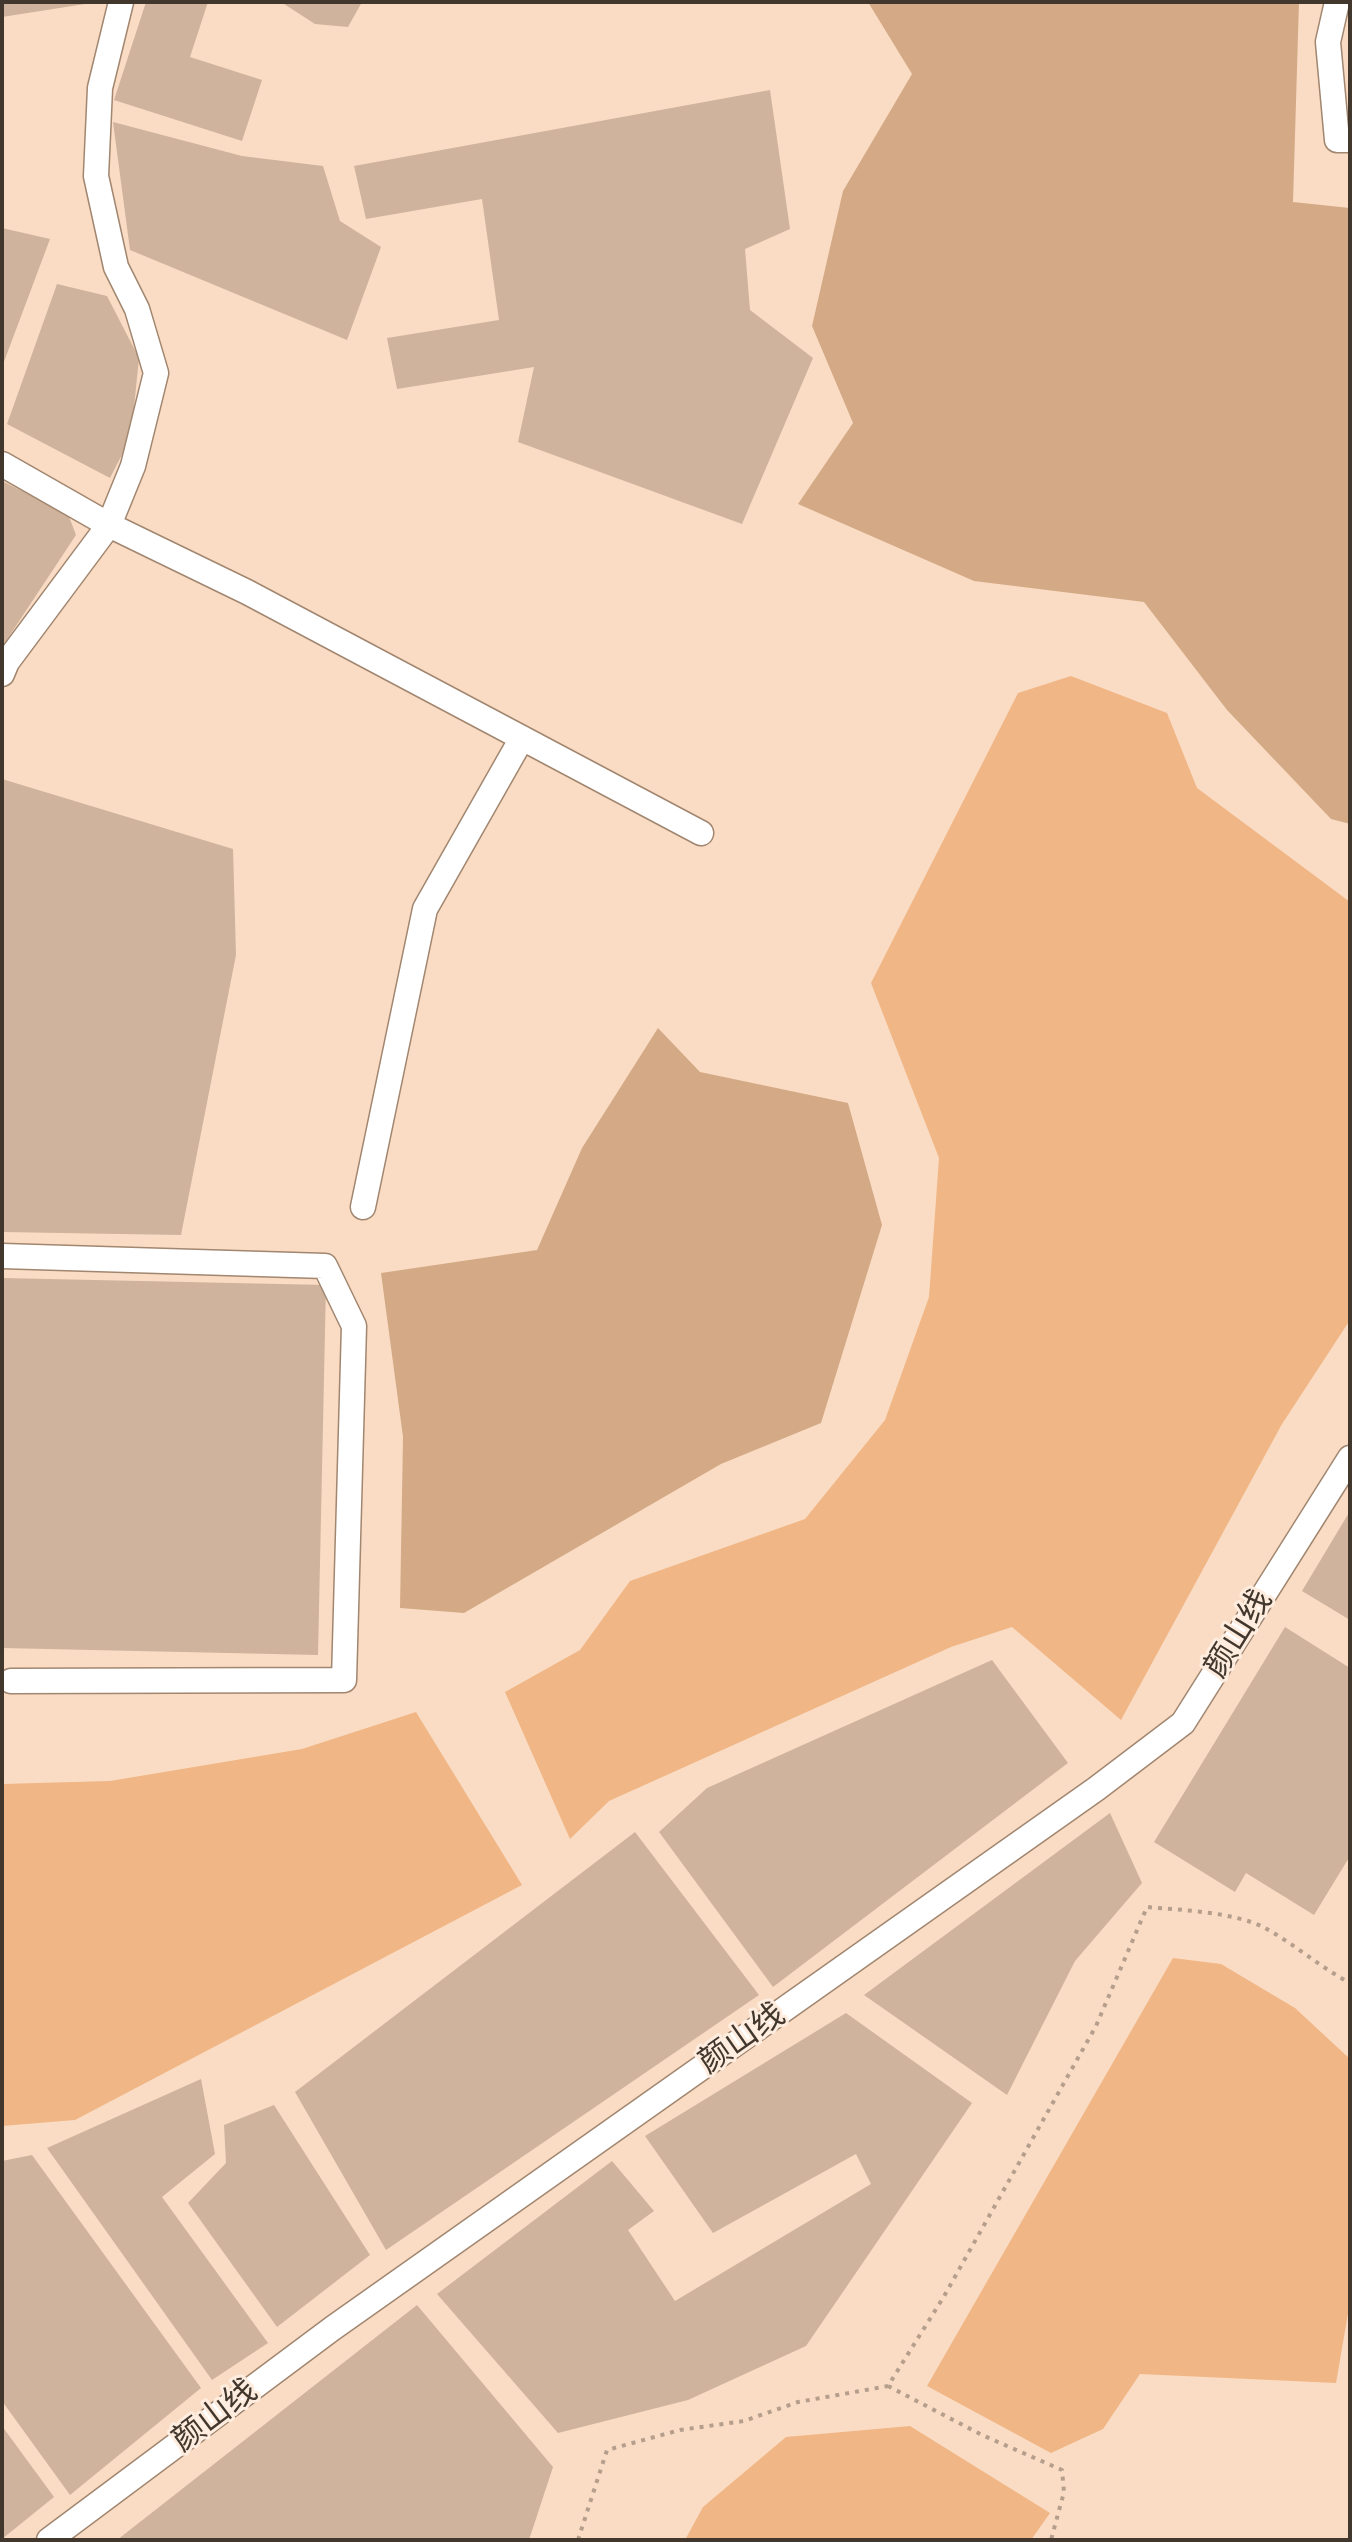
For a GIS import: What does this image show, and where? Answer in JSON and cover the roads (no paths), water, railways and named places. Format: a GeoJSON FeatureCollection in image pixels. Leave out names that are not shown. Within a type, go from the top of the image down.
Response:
{"type":"FeatureCollection","features":[{"type":"Feature","properties":{"kind":"street"},"geometry":{"type":"LineString","coordinates":[[2,674],[7,662],[109,525],[133,466],[156,373],[137,309],[116,267],[96,176],[100,88],[121,2]]}},
{"type":"Feature","properties":{"kind":"street"},"geometry":{"type":"LineString","coordinates":[[1337,2],[1328,42],[1337,140],[1350,140]]}},
{"type":"Feature","properties":{"kind":"street"},"geometry":{"type":"LineString","coordinates":[[2,464],[109,525],[247,592],[701,833]]}},
{"type":"Feature","properties":{"kind":"street"},"geometry":{"type":"LineString","coordinates":[[363,1207],[425,909],[522,738]]}},
{"type":"Feature","properties":{"kind":"street"},"geometry":{"type":"LineString","coordinates":[[2,1256],[325,1266],[354,1326],[344,1680],[11,1681]]}},
{"type":"Feature","properties":{"kind":"street","name":"颜山线"},"geometry":{"type":"LineString","coordinates":[[49,2540],[333,2328],[1096,1789],[1183,1723],[1350,1458]]}}]}
